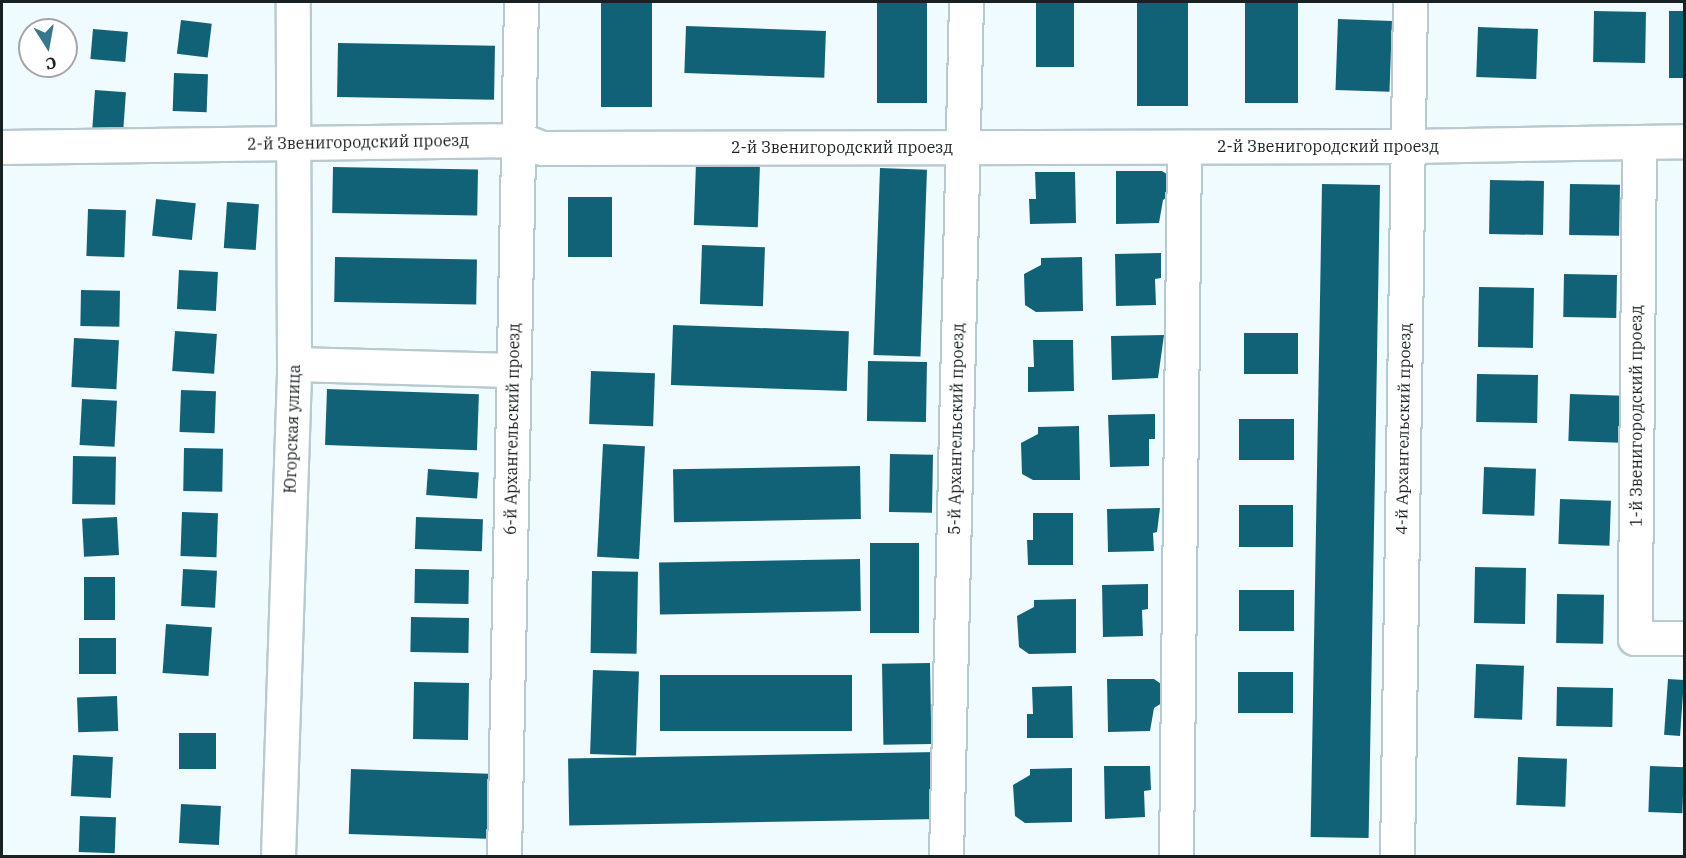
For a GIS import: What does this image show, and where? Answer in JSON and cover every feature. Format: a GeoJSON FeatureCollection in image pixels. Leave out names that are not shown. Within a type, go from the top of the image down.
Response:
{"type":"FeatureCollection","features":[{"type":"Feature","properties":{"kind":"street","name":"Югорская улица"},"geometry":{"type":"LineString","coordinates":[[278,856],[294,364],[291,143],[293,2]]}},
{"type":"Feature","properties":{"kind":"street","name":"6-й Архангельский проезд"},"geometry":{"type":"LineString","coordinates":[[504,856],[512,370],[521,140],[521,2]]}},
{"type":"Feature","properties":{"kind":"street","name":"5-й Архангельский проезд"},"geometry":{"type":"LineString","coordinates":[[946,856],[966,2]]}},
{"type":"Feature","properties":{"kind":"street","name":"4-й Архангельский проезд"},"geometry":{"type":"LineString","coordinates":[[1397,856],[1410,2]]}},
{"type":"Feature","properties":{"kind":"street","name":"2-й Звенигородский проезд"},"geometry":{"type":"LineString","coordinates":[[2,147],[521,140],[542,148],[1408,146],[1684,141]]}},
{"type":"Feature","properties":{"kind":"street","name":"1-й Звенигородский проезд"},"geometry":{"type":"LineString","coordinates":[[1639,143],[1635,639],[1684,638]]}},
{"type":"Feature","properties":{"kind":"street"},"geometry":{"type":"LineString","coordinates":[[1176,856],[1184,147]]}},
{"type":"Feature","properties":{"kind":"street"},"geometry":{"type":"LineString","coordinates":[[294,364],[512,370]]}},
{"type":"Feature","properties":{"kind":"building"},"geometry":{"type":"Polygon","coordinates":[[[601,2],[652,2],[652,107],[601,107],[601,2]]]}},
{"type":"Feature","properties":{"kind":"building"},"geometry":{"type":"Polygon","coordinates":[[[877,2],[927,2],[927,103],[877,103],[877,2]]]}},
{"type":"Feature","properties":{"kind":"building"},"geometry":{"type":"Polygon","coordinates":[[[1036,2],[1074,2],[1074,67],[1036,67],[1036,2]]]}},
{"type":"Feature","properties":{"kind":"building"},"geometry":{"type":"Polygon","coordinates":[[[1137,2],[1188,2],[1188,106],[1137,106],[1137,2]]]}},
{"type":"Feature","properties":{"kind":"building"},"geometry":{"type":"Polygon","coordinates":[[[1245,2],[1298,2],[1298,103],[1245,103],[1245,2]]]}},
{"type":"Feature","properties":{"kind":"building"},"geometry":{"type":"Polygon","coordinates":[[[1594,11],[1646,12],[1645,63],[1593,62],[1594,11]]]}},
{"type":"Feature","properties":{"kind":"building"},"geometry":{"type":"Polygon","coordinates":[[[1669,11],[1684,11],[1684,78],[1669,78],[1669,11]]]}},
{"type":"Feature","properties":{"kind":"building"},"geometry":{"type":"Polygon","coordinates":[[[1338,19],[1392,21],[1389,92],[1336,90],[1338,19]]]}},
{"type":"Feature","properties":{"kind":"building"},"geometry":{"type":"Polygon","coordinates":[[[181,20],[212,24],[208,58],[177,54],[181,20]]]}},
{"type":"Feature","properties":{"kind":"building"},"geometry":{"type":"Polygon","coordinates":[[[686,26],[826,31],[824,78],[684,73],[686,26]]]}},
{"type":"Feature","properties":{"kind":"building"},"geometry":{"type":"Polygon","coordinates":[[[1478,27],[1538,29],[1536,79],[1476,77],[1478,27]]]}},
{"type":"Feature","properties":{"kind":"building"},"geometry":{"type":"Polygon","coordinates":[[[93,29],[128,32],[125,62],[90,59],[93,29]]]}},
{"type":"Feature","properties":{"kind":"building"},"geometry":{"type":"Polygon","coordinates":[[[338,43],[495,46],[494,100],[337,97],[338,43]]]}},
{"type":"Feature","properties":{"kind":"building"},"geometry":{"type":"Polygon","coordinates":[[[174,73],[208,74],[207,112],[173,111],[174,73]]]}},
{"type":"Feature","properties":{"kind":"building"},"geometry":{"type":"Polygon","coordinates":[[[95,90],[126,92],[123,136],[92,134],[95,90]]]}},
{"type":"Feature","properties":{"kind":"building"},"geometry":{"type":"Polygon","coordinates":[[[696,163],[760,165],[758,227],[694,225],[696,163]]]}},
{"type":"Feature","properties":{"kind":"building"},"geometry":{"type":"Polygon","coordinates":[[[333,167],[478,170],[477,216],[332,213],[333,167]]]}},
{"type":"Feature","properties":{"kind":"building"},"geometry":{"type":"Polygon","coordinates":[[[880,168],[927,170],[920,357],[873,355],[880,168]]]}},
{"type":"Feature","properties":{"kind":"building"},"geometry":{"type":"Polygon","coordinates":[[[1116,171],[1162,171],[1173,178],[1173,193],[1163,200],[1159,223],[1116,224],[1116,171]]]}},
{"type":"Feature","properties":{"kind":"building"},"geometry":{"type":"Polygon","coordinates":[[[1035,172],[1075,172],[1076,223],[1030,224],[1029,199],[1036,199],[1035,172]]]}},
{"type":"Feature","properties":{"kind":"building"},"geometry":{"type":"Polygon","coordinates":[[[1490,180],[1544,181],[1543,235],[1489,234],[1490,180]]]}},
{"type":"Feature","properties":{"kind":"building"},"geometry":{"type":"Polygon","coordinates":[[[1322,184],[1380,185],[1369,838],[1311,837],[1322,184]]]}},
{"type":"Feature","properties":{"kind":"building"},"geometry":{"type":"Polygon","coordinates":[[[1570,184],[1620,185],[1619,236],[1569,235],[1570,184]]]}},
{"type":"Feature","properties":{"kind":"building"},"geometry":{"type":"Polygon","coordinates":[[[568,197],[612,197],[612,257],[568,257],[568,197]]]}},
{"type":"Feature","properties":{"kind":"building"},"geometry":{"type":"Polygon","coordinates":[[[156,199],[196,203],[192,240],[152,236],[156,199]]]}},
{"type":"Feature","properties":{"kind":"building"},"geometry":{"type":"Polygon","coordinates":[[[227,202],[259,204],[256,250],[224,248],[227,202]]]}},
{"type":"Feature","properties":{"kind":"building"},"geometry":{"type":"Polygon","coordinates":[[[88,209],[126,210],[124,257],[86,256],[88,209]]]}},
{"type":"Feature","properties":{"kind":"building"},"geometry":{"type":"Polygon","coordinates":[[[702,245],[765,247],[763,306],[700,304],[702,245]]]}},
{"type":"Feature","properties":{"kind":"building"},"geometry":{"type":"Polygon","coordinates":[[[1161,253],[1161,278],[1155,279],[1156,305],[1116,306],[1115,254],[1161,253]]]}},
{"type":"Feature","properties":{"kind":"building"},"geometry":{"type":"Polygon","coordinates":[[[335,257],[477,259],[476,304],[334,302],[335,257]]]}},
{"type":"Feature","properties":{"kind":"building"},"geometry":{"type":"Polygon","coordinates":[[[1082,257],[1083,311],[1036,312],[1025,305],[1024,274],[1041,265],[1041,258],[1082,257]]]}},
{"type":"Feature","properties":{"kind":"building"},"geometry":{"type":"Polygon","coordinates":[[[179,270],[218,272],[216,311],[177,309],[179,270]]]}},
{"type":"Feature","properties":{"kind":"building"},"geometry":{"type":"Polygon","coordinates":[[[1564,274],[1617,275],[1616,318],[1563,317],[1564,274]]]}},
{"type":"Feature","properties":{"kind":"building"},"geometry":{"type":"Polygon","coordinates":[[[1479,287],[1534,288],[1533,348],[1478,347],[1479,287]]]}},
{"type":"Feature","properties":{"kind":"building"},"geometry":{"type":"Polygon","coordinates":[[[81,290],[120,291],[119,327],[80,326],[81,290]]]}},
{"type":"Feature","properties":{"kind":"building"},"geometry":{"type":"Polygon","coordinates":[[[673,325],[849,331],[847,391],[671,385],[673,325]]]}},
{"type":"Feature","properties":{"kind":"building"},"geometry":{"type":"Polygon","coordinates":[[[175,331],[217,334],[214,374],[172,371],[175,331]]]}},
{"type":"Feature","properties":{"kind":"building"},"geometry":{"type":"Polygon","coordinates":[[[1244,333],[1298,333],[1298,374],[1244,374],[1244,333]]]}},
{"type":"Feature","properties":{"kind":"building"},"geometry":{"type":"Polygon","coordinates":[[[1164,335],[1158,378],[1112,380],[1111,336],[1164,335]]]}},
{"type":"Feature","properties":{"kind":"building"},"geometry":{"type":"Polygon","coordinates":[[[74,338],[119,340],[116,389],[71,387],[74,338]]]}},
{"type":"Feature","properties":{"kind":"building"},"geometry":{"type":"Polygon","coordinates":[[[1033,340],[1073,340],[1074,391],[1028,392],[1028,367],[1034,367],[1033,340]]]}},
{"type":"Feature","properties":{"kind":"building"},"geometry":{"type":"Polygon","coordinates":[[[868,361],[927,362],[926,422],[867,421],[868,361]]]}},
{"type":"Feature","properties":{"kind":"building"},"geometry":{"type":"Polygon","coordinates":[[[591,371],[655,373],[653,426],[589,424],[591,371]]]}},
{"type":"Feature","properties":{"kind":"building"},"geometry":{"type":"Polygon","coordinates":[[[1477,374],[1538,375],[1537,423],[1476,422],[1477,374]]]}},
{"type":"Feature","properties":{"kind":"building"},"geometry":{"type":"Polygon","coordinates":[[[327,389],[479,394],[477,450],[325,445],[327,389]]]}},
{"type":"Feature","properties":{"kind":"building"},"geometry":{"type":"Polygon","coordinates":[[[181,390],[216,391],[215,433],[180,432],[181,390]]]}},
{"type":"Feature","properties":{"kind":"building"},"geometry":{"type":"Polygon","coordinates":[[[1570,394],[1630,396],[1628,443],[1568,441],[1570,394]]]}},
{"type":"Feature","properties":{"kind":"building"},"geometry":{"type":"Polygon","coordinates":[[[82,399],[117,401],[115,447],[80,445],[82,399]]]}},
{"type":"Feature","properties":{"kind":"building"},"geometry":{"type":"Polygon","coordinates":[[[1155,414],[1155,439],[1149,439],[1149,466],[1110,467],[1108,415],[1155,414]]]}},
{"type":"Feature","properties":{"kind":"building"},"geometry":{"type":"Polygon","coordinates":[[[1239,419],[1294,419],[1294,460],[1239,460],[1239,419]]]}},
{"type":"Feature","properties":{"kind":"building"},"geometry":{"type":"Polygon","coordinates":[[[1079,426],[1080,480],[1033,480],[1022,474],[1021,443],[1038,434],[1038,427],[1079,426]]]}},
{"type":"Feature","properties":{"kind":"building"},"geometry":{"type":"Polygon","coordinates":[[[603,444],[645,446],[639,559],[597,557],[603,444]]]}},
{"type":"Feature","properties":{"kind":"building"},"geometry":{"type":"Polygon","coordinates":[[[184,448],[223,449],[222,492],[183,491],[184,448]]]}},
{"type":"Feature","properties":{"kind":"building"},"geometry":{"type":"Polygon","coordinates":[[[890,454],[933,455],[932,513],[889,512],[890,454]]]}},
{"type":"Feature","properties":{"kind":"building"},"geometry":{"type":"Polygon","coordinates":[[[73,456],[116,457],[115,505],[72,504],[73,456]]]}},
{"type":"Feature","properties":{"kind":"building"},"geometry":{"type":"Polygon","coordinates":[[[860,466],[861,519],[674,522],[673,469],[860,466]]]}},
{"type":"Feature","properties":{"kind":"building"},"geometry":{"type":"Polygon","coordinates":[[[1484,467],[1536,469],[1534,516],[1482,514],[1484,467]]]}},
{"type":"Feature","properties":{"kind":"building"},"geometry":{"type":"Polygon","coordinates":[[[428,469],[479,473],[477,498],[426,495],[428,469]]]}},
{"type":"Feature","properties":{"kind":"building"},"geometry":{"type":"Polygon","coordinates":[[[1560,499],[1611,501],[1609,546],[1558,544],[1560,499]]]}},
{"type":"Feature","properties":{"kind":"building"},"geometry":{"type":"Polygon","coordinates":[[[1239,505],[1293,505],[1293,547],[1239,547],[1239,505]]]}},
{"type":"Feature","properties":{"kind":"building"},"geometry":{"type":"Polygon","coordinates":[[[1160,508],[1157,532],[1153,533],[1154,551],[1108,552],[1107,509],[1160,508]]]}},
{"type":"Feature","properties":{"kind":"building"},"geometry":{"type":"Polygon","coordinates":[[[182,512],[218,513],[216,557],[180,556],[182,512]]]}},
{"type":"Feature","properties":{"kind":"building"},"geometry":{"type":"Polygon","coordinates":[[[1033,513],[1073,513],[1073,565],[1028,565],[1027,540],[1033,540],[1033,513]]]}},
{"type":"Feature","properties":{"kind":"building"},"geometry":{"type":"Polygon","coordinates":[[[117,517],[119,555],[84,557],[82,519],[117,517]]]}},
{"type":"Feature","properties":{"kind":"building"},"geometry":{"type":"Polygon","coordinates":[[[416,517],[483,519],[482,551],[415,549],[416,517]]]}},
{"type":"Feature","properties":{"kind":"building"},"geometry":{"type":"Polygon","coordinates":[[[870,543],[919,543],[919,633],[870,633],[870,543]]]}},
{"type":"Feature","properties":{"kind":"building"},"geometry":{"type":"Polygon","coordinates":[[[860,559],[861,611],[660,615],[659,563],[860,559]]]}},
{"type":"Feature","properties":{"kind":"building"},"geometry":{"type":"Polygon","coordinates":[[[1475,567],[1526,568],[1525,624],[1474,623],[1475,567]]]}},
{"type":"Feature","properties":{"kind":"building"},"geometry":{"type":"Polygon","coordinates":[[[183,569],[217,571],[215,608],[181,606],[183,569]]]}},
{"type":"Feature","properties":{"kind":"building"},"geometry":{"type":"Polygon","coordinates":[[[415,569],[469,570],[468,604],[414,603],[415,569]]]}},
{"type":"Feature","properties":{"kind":"building"},"geometry":{"type":"Polygon","coordinates":[[[592,571],[638,572],[637,654],[591,653],[592,571]]]}},
{"type":"Feature","properties":{"kind":"building"},"geometry":{"type":"Polygon","coordinates":[[[84,577],[115,577],[115,620],[84,620],[84,577]]]}},
{"type":"Feature","properties":{"kind":"building"},"geometry":{"type":"Polygon","coordinates":[[[1148,584],[1148,609],[1142,610],[1143,636],[1103,637],[1102,585],[1148,584]]]}},
{"type":"Feature","properties":{"kind":"building"},"geometry":{"type":"Polygon","coordinates":[[[1239,590],[1294,590],[1294,631],[1239,631],[1239,590]]]}},
{"type":"Feature","properties":{"kind":"building"},"geometry":{"type":"Polygon","coordinates":[[[1557,594],[1604,595],[1603,644],[1556,643],[1557,594]]]}},
{"type":"Feature","properties":{"kind":"building"},"geometry":{"type":"Polygon","coordinates":[[[1076,599],[1076,653],[1029,654],[1019,647],[1017,616],[1034,607],[1034,600],[1076,599]]]}},
{"type":"Feature","properties":{"kind":"building"},"geometry":{"type":"Polygon","coordinates":[[[411,617],[469,618],[468,653],[410,652],[411,617]]]}},
{"type":"Feature","properties":{"kind":"building"},"geometry":{"type":"Polygon","coordinates":[[[166,624],[212,627],[208,676],[163,673],[166,624]]]}},
{"type":"Feature","properties":{"kind":"building"},"geometry":{"type":"Polygon","coordinates":[[[79,638],[116,638],[116,674],[79,674],[79,638]]]}},
{"type":"Feature","properties":{"kind":"building"},"geometry":{"type":"Polygon","coordinates":[[[930,663],[931,744],[883,745],[882,664],[930,663]]]}},
{"type":"Feature","properties":{"kind":"building"},"geometry":{"type":"Polygon","coordinates":[[[1476,664],[1524,666],[1522,720],[1474,718],[1476,664]]]}},
{"type":"Feature","properties":{"kind":"building"},"geometry":{"type":"Polygon","coordinates":[[[593,670],[639,672],[636,756],[590,754],[593,670]]]}},
{"type":"Feature","properties":{"kind":"building"},"geometry":{"type":"Polygon","coordinates":[[[1238,672],[1293,672],[1293,713],[1238,713],[1238,672]]]}},
{"type":"Feature","properties":{"kind":"building"},"geometry":{"type":"Polygon","coordinates":[[[660,675],[852,675],[852,731],[660,731],[660,675]]]}},
{"type":"Feature","properties":{"kind":"building"},"geometry":{"type":"Polygon","coordinates":[[[1107,679],[1154,679],[1164,686],[1165,701],[1154,708],[1150,731],[1108,732],[1107,679]]]}},
{"type":"Feature","properties":{"kind":"building"},"geometry":{"type":"Polygon","coordinates":[[[1668,679],[1684,680],[1680,736],[1664,735],[1668,679]]]}},
{"type":"Feature","properties":{"kind":"building"},"geometry":{"type":"Polygon","coordinates":[[[414,682],[469,683],[468,740],[413,739],[414,682]]]}},
{"type":"Feature","properties":{"kind":"building"},"geometry":{"type":"Polygon","coordinates":[[[1072,686],[1073,738],[1027,738],[1027,714],[1033,714],[1032,687],[1072,686]]]}},
{"type":"Feature","properties":{"kind":"building"},"geometry":{"type":"Polygon","coordinates":[[[1557,687],[1613,688],[1612,727],[1556,726],[1557,687]]]}},
{"type":"Feature","properties":{"kind":"building"},"geometry":{"type":"Polygon","coordinates":[[[117,696],[118,731],[78,732],[77,697],[117,696]]]}},
{"type":"Feature","properties":{"kind":"building"},"geometry":{"type":"Polygon","coordinates":[[[179,733],[216,733],[216,769],[179,769],[179,733]]]}},
{"type":"Feature","properties":{"kind":"building"},"geometry":{"type":"Polygon","coordinates":[[[938,752],[939,819],[569,825],[568,758],[938,752]]]}},
{"type":"Feature","properties":{"kind":"building"},"geometry":{"type":"Polygon","coordinates":[[[73,755],[113,757],[111,798],[71,796],[73,755]]]}},
{"type":"Feature","properties":{"kind":"building"},"geometry":{"type":"Polygon","coordinates":[[[1518,757],[1567,759],[1565,807],[1516,805],[1518,757]]]}},
{"type":"Feature","properties":{"kind":"building"},"geometry":{"type":"Polygon","coordinates":[[[1104,766],[1150,766],[1151,790],[1144,791],[1145,817],[1105,819],[1104,766]]]}},
{"type":"Feature","properties":{"kind":"building"},"geometry":{"type":"Polygon","coordinates":[[[1650,766],[1684,767],[1682,813],[1648,812],[1650,766]]]}},
{"type":"Feature","properties":{"kind":"building"},"geometry":{"type":"Polygon","coordinates":[[[1072,768],[1072,822],[1025,823],[1015,816],[1013,785],[1030,775],[1030,769],[1072,768]]]}},
{"type":"Feature","properties":{"kind":"building"},"geometry":{"type":"Polygon","coordinates":[[[351,769],[496,774],[494,839],[349,834],[351,769]]]}},
{"type":"Feature","properties":{"kind":"building"},"geometry":{"type":"Polygon","coordinates":[[[181,804],[221,806],[219,845],[179,843],[181,804]]]}},
{"type":"Feature","properties":{"kind":"building"},"geometry":{"type":"Polygon","coordinates":[[[80,816],[116,817],[115,853],[79,852],[80,816]]]}}]}
